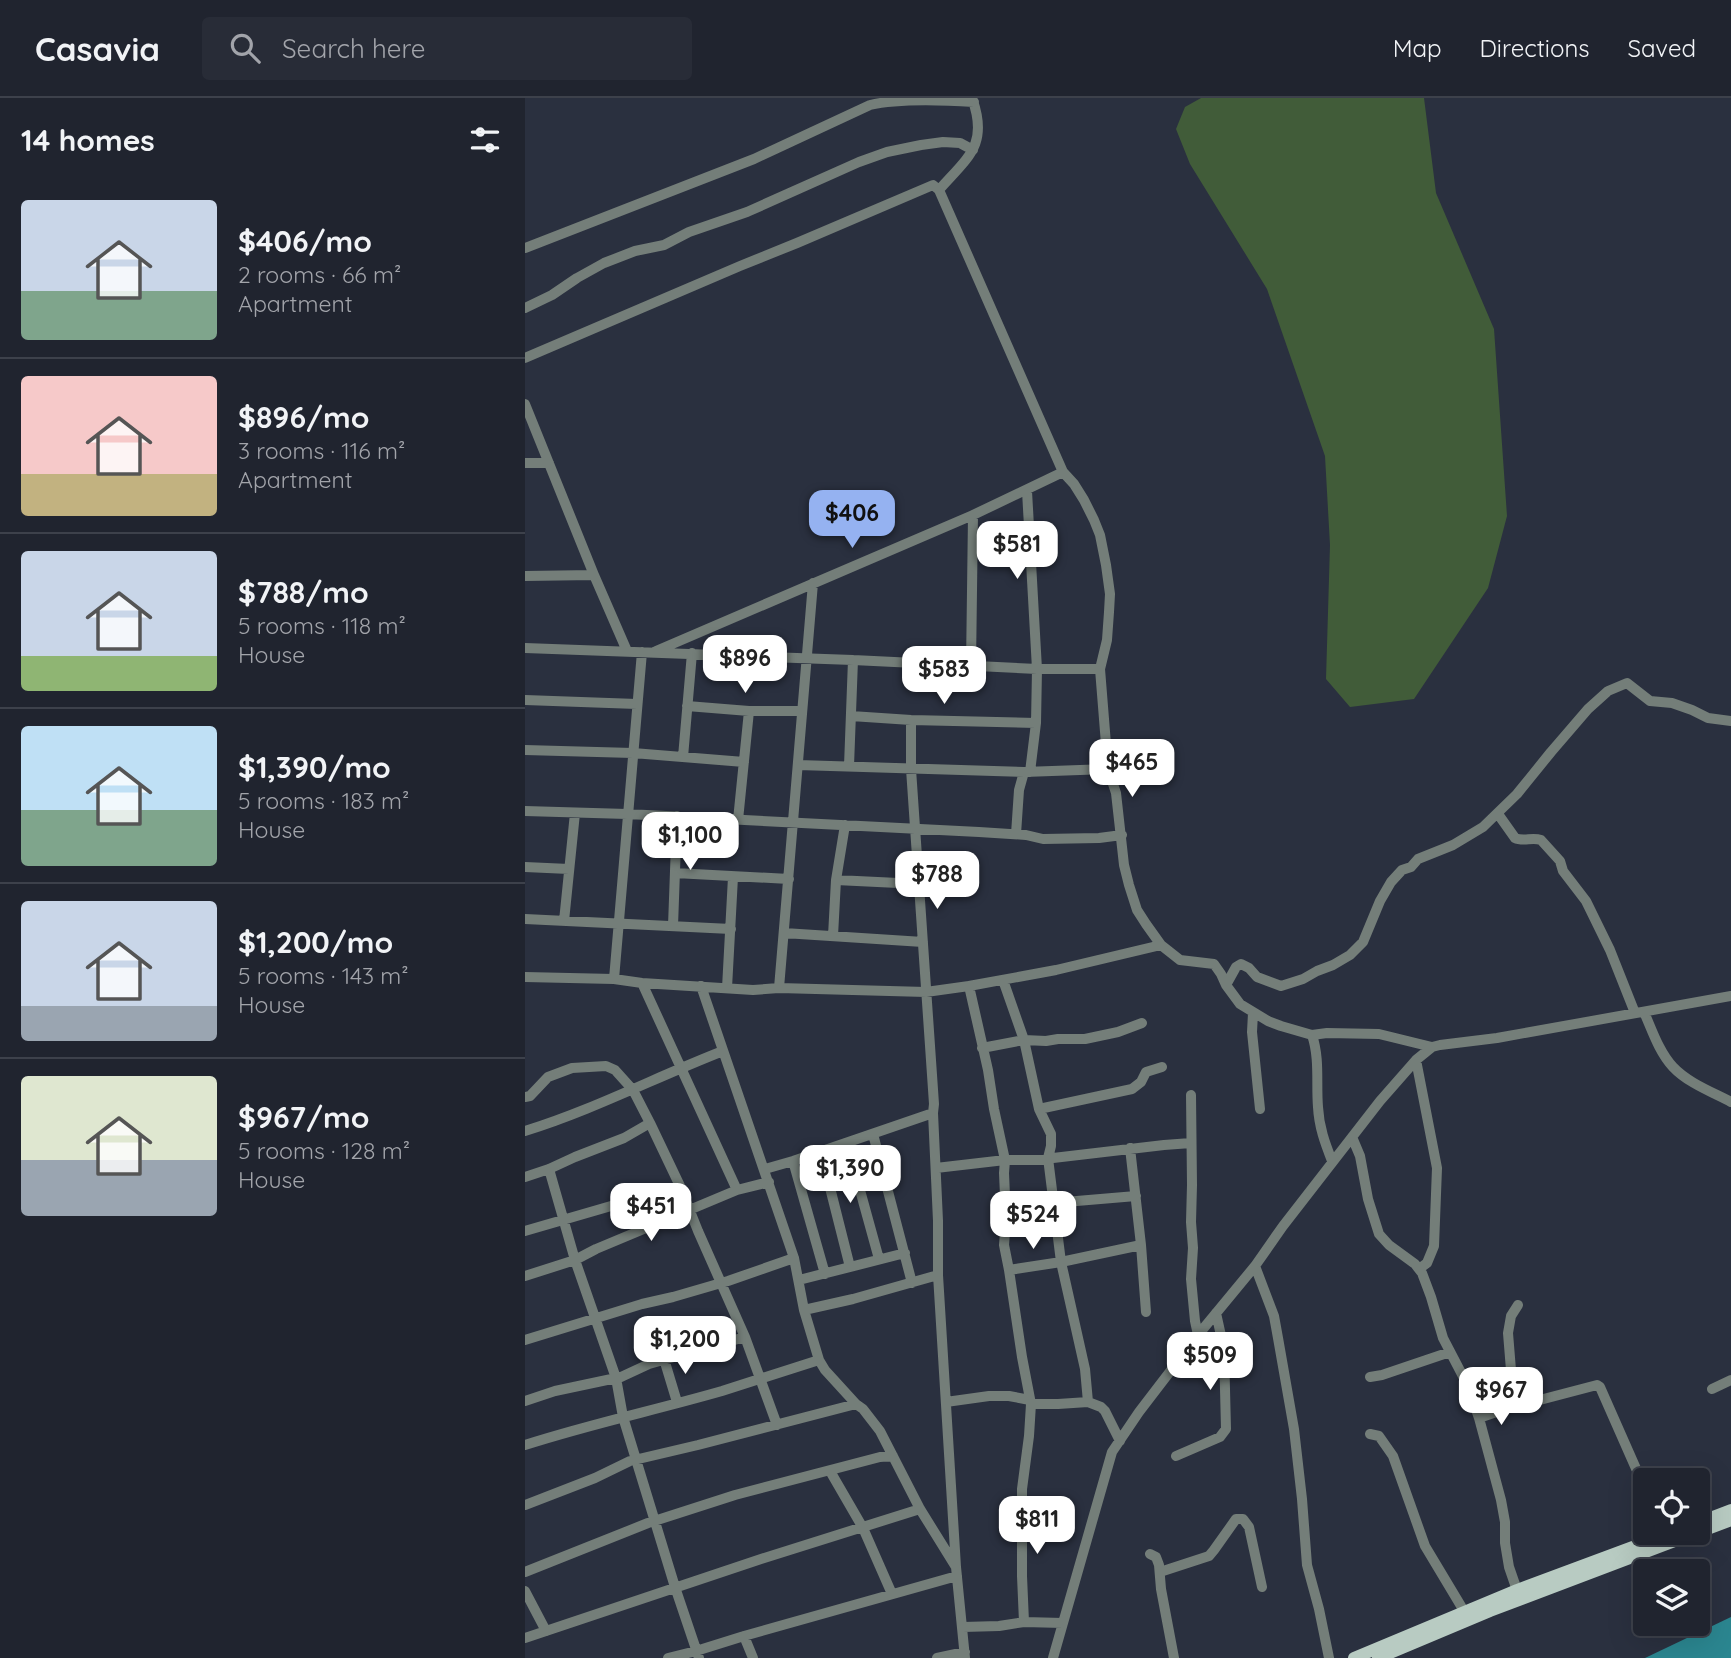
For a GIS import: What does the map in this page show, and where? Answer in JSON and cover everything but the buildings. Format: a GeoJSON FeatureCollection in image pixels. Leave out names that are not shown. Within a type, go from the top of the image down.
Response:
{"type":"FeatureCollection","features":[{"type":"Feature","properties":{"kind":"main road"},"geometry":{"type":"LineString","coordinates":[[1710,1518],[1731,1510]]}},
{"type":"Feature","properties":{"kind":"main road"},"geometry":{"type":"LineString","coordinates":[[1710,1528],[1731,1520]]}},
{"type":"Feature","properties":{"kind":"main road"},"geometry":{"type":"LineString","coordinates":[[1378,1658],[1639,1545]]}},
{"type":"Feature","properties":{"kind":"main road"},"geometry":{"type":"LineString","coordinates":[[1355,1658],[1464,1611],[1519,1595],[1663,1545]]}},
{"type":"Feature","properties":{"kind":"street"},"geometry":{"type":"LineString","coordinates":[[525,248],[754,159],[879,102],[973,100],[979,123],[973,150],[939,190]]}},
{"type":"Feature","properties":{"kind":"street"},"geometry":{"type":"LineString","coordinates":[[525,308],[604,263],[635,251],[664,245],[689,232],[747,212],[887,152],[943,142],[960,143],[973,150]]}},
{"type":"Feature","properties":{"kind":"street"},"geometry":{"type":"LineString","coordinates":[[525,358],[933,185],[939,190],[1063,472],[1084,500],[1100,535],[1109,579],[1107,640],[1100,669],[1108,768],[1116,793],[1129,886],[1137,910],[1161,945],[1180,960],[1214,964],[1240,1004],[1268,1021],[1312,1035],[1379,1034],[1431,1047],[1497,1038],[1731,996]]}},
{"type":"Feature","properties":{"kind":"street"},"geometry":{"type":"LineString","coordinates":[[525,404],[627,651]]}},
{"type":"Feature","properties":{"kind":"street"},"geometry":{"type":"LineString","coordinates":[[525,463],[549,463]]}},
{"type":"Feature","properties":{"kind":"street"},"geometry":{"type":"LineString","coordinates":[[647,652],[973,516],[1063,472]]}},
{"type":"Feature","properties":{"kind":"street"},"geometry":{"type":"LineString","coordinates":[[1016,834],[1019,790],[1027,772],[1037,723],[1037,669],[1027,491]]}},
{"type":"Feature","properties":{"kind":"street"},"geometry":{"type":"LineString","coordinates":[[971,666],[973,516]]}},
{"type":"Feature","properties":{"kind":"street"},"geometry":{"type":"LineString","coordinates":[[525,576],[594,575]]}},
{"type":"Feature","properties":{"kind":"street"},"geometry":{"type":"LineString","coordinates":[[779,988],[813,583]]}},
{"type":"Feature","properties":{"kind":"street"},"geometry":{"type":"LineString","coordinates":[[525,648],[1037,669],[1100,669]]}},
{"type":"Feature","properties":{"kind":"street"},"geometry":{"type":"LineString","coordinates":[[614,979],[637,704],[647,652]]}},
{"type":"Feature","properties":{"kind":"street"},"geometry":{"type":"LineString","coordinates":[[683,757],[692,653]]}},
{"type":"Feature","properties":{"kind":"street"},"geometry":{"type":"LineString","coordinates":[[849,766],[853,660]]}},
{"type":"Feature","properties":{"kind":"street"},"geometry":{"type":"LineString","coordinates":[[1226,985],[1229,977],[1240,965],[1244,965],[1266,982],[1281,986],[1290,985],[1350,955],[1363,942],[1380,901],[1402,870],[1411,867],[1422,857],[1464,840],[1498,814],[1588,709],[1608,691],[1624,684],[1632,686],[1650,701],[1672,703],[1708,718],[1731,722]]}},
{"type":"Feature","properties":{"kind":"street"},"geometry":{"type":"LineString","coordinates":[[525,700],[637,704]]}},
{"type":"Feature","properties":{"kind":"street"},"geometry":{"type":"LineString","coordinates":[[687,706],[748,711],[802,710]]}},
{"type":"Feature","properties":{"kind":"street"},"geometry":{"type":"LineString","coordinates":[[739,820],[748,711]]}},
{"type":"Feature","properties":{"kind":"street"},"geometry":{"type":"LineString","coordinates":[[851,716],[1037,723]]}},
{"type":"Feature","properties":{"kind":"street"},"geometry":{"type":"LineString","coordinates":[[911,720],[911,769],[935,1104],[933,1113],[939,1221],[938,1275],[965,1655],[937,1658]]}},
{"type":"Feature","properties":{"kind":"street"},"geometry":{"type":"LineString","coordinates":[[525,750],[633,753],[744,762]]}},
{"type":"Feature","properties":{"kind":"street"},"geometry":{"type":"LineString","coordinates":[[798,765],[1027,772],[1108,768]]}},
{"type":"Feature","properties":{"kind":"street"},"geometry":{"type":"LineString","coordinates":[[525,811],[677,816],[1016,834],[1043,839],[1122,835]]}},
{"type":"Feature","properties":{"kind":"street"},"geometry":{"type":"LineString","coordinates":[[564,921],[575,813]]}},
{"type":"Feature","properties":{"kind":"street"},"geometry":{"type":"LineString","coordinates":[[1498,814],[1515,838],[1541,841],[1560,862],[1598,925],[1640,1013],[1674,1068],[1686,1078],[1731,1102]]}},
{"type":"Feature","properties":{"kind":"street"},"geometry":{"type":"LineString","coordinates":[[673,926],[677,816]]}},
{"type":"Feature","properties":{"kind":"street"},"geometry":{"type":"LineString","coordinates":[[833,936],[836,880],[845,825]]}},
{"type":"Feature","properties":{"kind":"street"},"geometry":{"type":"LineString","coordinates":[[525,867],[569,869]]}},
{"type":"Feature","properties":{"kind":"street"},"geometry":{"type":"LineString","coordinates":[[675,873],[789,879]]}},
{"type":"Feature","properties":{"kind":"street"},"geometry":{"type":"LineString","coordinates":[[727,988],[733,877]]}},
{"type":"Feature","properties":{"kind":"street"},"geometry":{"type":"LineString","coordinates":[[836,880],[919,884]]}},
{"type":"Feature","properties":{"kind":"street"},"geometry":{"type":"LineString","coordinates":[[525,919],[731,929]]}},
{"type":"Feature","properties":{"kind":"street"},"geometry":{"type":"LineString","coordinates":[[784,933],[923,942]]}},
{"type":"Feature","properties":{"kind":"street"},"geometry":{"type":"LineString","coordinates":[[525,977],[614,979],[753,990],[779,988],[926,992],[1056,970],[1161,945]]}},
{"type":"Feature","properties":{"kind":"street"},"geometry":{"type":"LineString","coordinates":[[1003,980],[1024,1040],[1039,1109],[1051,1134],[1048,1158],[1061,1262],[1085,1369],[1088,1402]]}},
{"type":"Feature","properties":{"kind":"street"},"geometry":{"type":"LineString","coordinates":[[642,983],[737,1189]]}},
{"type":"Feature","properties":{"kind":"street"},"geometry":{"type":"LineString","coordinates":[[701,986],[794,1258],[804,1310],[819,1360],[880,1431],[920,1509],[957,1571]]}},
{"type":"Feature","properties":{"kind":"street"},"geometry":{"type":"LineString","coordinates":[[969,986],[1005,1160],[1004,1245],[1030,1402],[1029,1436],[1022,1489],[1024,1622]]}},
{"type":"Feature","properties":{"kind":"street"},"geometry":{"type":"LineString","coordinates":[[1253,1013],[1251,1032],[1260,1109]]}},
{"type":"Feature","properties":{"kind":"street"},"geometry":{"type":"LineString","coordinates":[[982,1048],[1024,1040],[1085,1039],[1143,1023]]}},
{"type":"Feature","properties":{"kind":"street"},"geometry":{"type":"LineString","coordinates":[[1312,1035],[1317,1056],[1320,1125],[1332,1161]]}},
{"type":"Feature","properties":{"kind":"street"},"geometry":{"type":"LineString","coordinates":[[1053,1658],[1112,1452],[1139,1412],[1255,1266],[1332,1161],[1380,1101],[1431,1047]]}},
{"type":"Feature","properties":{"kind":"street"},"geometry":{"type":"LineString","coordinates":[[525,1131],[578,1114],[723,1051]]}},
{"type":"Feature","properties":{"kind":"street"},"geometry":{"type":"LineString","coordinates":[[1416,1060],[1437,1168],[1434,1246],[1427,1263],[1419,1269]]}},
{"type":"Feature","properties":{"kind":"street"},"geometry":{"type":"LineString","coordinates":[[525,1097],[530,1096],[548,1077],[579,1066],[611,1068],[633,1090],[680,1186],[745,1337],[777,1424]]}},
{"type":"Feature","properties":{"kind":"street"},"geometry":{"type":"LineString","coordinates":[[1039,1109],[1123,1093],[1137,1086],[1146,1072],[1162,1068]]}},
{"type":"Feature","properties":{"kind":"street"},"geometry":{"type":"LineString","coordinates":[[1191,1095],[1191,1279],[1198,1335]]}},
{"type":"Feature","properties":{"kind":"street"},"geometry":{"type":"LineString","coordinates":[[765,1169],[933,1113]]}},
{"type":"Feature","properties":{"kind":"street"},"geometry":{"type":"LineString","coordinates":[[525,1177],[549,1170],[650,1124]]}},
{"type":"Feature","properties":{"kind":"street"},"geometry":{"type":"LineString","coordinates":[[873,1134],[912,1283]]}},
{"type":"Feature","properties":{"kind":"street"},"geometry":{"type":"LineString","coordinates":[[1352,1136],[1360,1156],[1368,1199],[1379,1234],[1419,1269],[1431,1297],[1443,1338],[1468,1386],[1501,1500],[1509,1567],[1519,1595]]}},
{"type":"Feature","properties":{"kind":"street"},"geometry":{"type":"LineString","coordinates":[[847,1143],[879,1259]]}},
{"type":"Feature","properties":{"kind":"street"},"geometry":{"type":"LineString","coordinates":[[936,1168],[1191,1143]]}},
{"type":"Feature","properties":{"kind":"street"},"geometry":{"type":"LineString","coordinates":[[1131,1148],[1146,1312]]}},
{"type":"Feature","properties":{"kind":"street"},"geometry":{"type":"LineString","coordinates":[[821,1152],[850,1267]]}},
{"type":"Feature","properties":{"kind":"street"},"geometry":{"type":"LineString","coordinates":[[793,1161],[825,1274]]}},
{"type":"Feature","properties":{"kind":"street"},"geometry":{"type":"LineString","coordinates":[[549,1170],[698,1655]]}},
{"type":"Feature","properties":{"kind":"street"},"geometry":{"type":"LineString","coordinates":[[525,1276],[575,1260],[737,1189],[769,1182]]}},
{"type":"Feature","properties":{"kind":"street"},"geometry":{"type":"LineString","coordinates":[[525,1231],[680,1186]]}},
{"type":"Feature","properties":{"kind":"street"},"geometry":{"type":"LineString","coordinates":[[1053,1203],[1136,1196]]}},
{"type":"Feature","properties":{"kind":"street"},"geometry":{"type":"LineString","coordinates":[[1009,1270],[1141,1245]]}},
{"type":"Feature","properties":{"kind":"street"},"geometry":{"type":"LineString","coordinates":[[799,1280],[905,1253]]}},
{"type":"Feature","properties":{"kind":"street"},"geometry":{"type":"LineString","coordinates":[[525,1340],[721,1283],[794,1258]]}},
{"type":"Feature","properties":{"kind":"street"},"geometry":{"type":"LineString","coordinates":[[1255,1266],[1274,1316],[1294,1429],[1303,1499],[1307,1565],[1329,1658]]}},
{"type":"Feature","properties":{"kind":"street"},"geometry":{"type":"LineString","coordinates":[[804,1310],[938,1275]]}},
{"type":"Feature","properties":{"kind":"street"},"geometry":{"type":"LineString","coordinates":[[1514,1407],[1508,1332],[1511,1316],[1518,1305]]}},
{"type":"Feature","properties":{"kind":"street"},"geometry":{"type":"LineString","coordinates":[[1176,1456],[1220,1437],[1226,1429],[1224,1349],[1216,1313]]}},
{"type":"Feature","properties":{"kind":"street"},"geometry":{"type":"LineString","coordinates":[[525,1401],[555,1391],[615,1378],[664,1359],[745,1337]]}},
{"type":"Feature","properties":{"kind":"street"},"geometry":{"type":"LineString","coordinates":[[1370,1377],[1450,1352]]}},
{"type":"Feature","properties":{"kind":"street"},"geometry":{"type":"LineString","coordinates":[[664,1359],[677,1402]]}},
{"type":"Feature","properties":{"kind":"street"},"geometry":{"type":"LineString","coordinates":[[525,1445],[720,1391],[819,1360]]}},
{"type":"Feature","properties":{"kind":"street"},"geometry":{"type":"LineString","coordinates":[[1712,1389],[1731,1380]]}},
{"type":"Feature","properties":{"kind":"street"},"geometry":{"type":"LineString","coordinates":[[1479,1418],[1597,1385],[1636,1468]]}},
{"type":"Feature","properties":{"kind":"street"},"geometry":{"type":"LineString","coordinates":[[946,1402],[1009,1396],[1030,1402],[1088,1402],[1105,1411],[1120,1441]]}},
{"type":"Feature","properties":{"kind":"street"},"geometry":{"type":"LineString","coordinates":[[525,1505],[636,1460],[856,1404]]}},
{"type":"Feature","properties":{"kind":"street"},"geometry":{"type":"LineString","coordinates":[[1370,1434],[1379,1436],[1393,1456],[1425,1546],[1464,1611]]}},
{"type":"Feature","properties":{"kind":"street"},"geometry":{"type":"LineString","coordinates":[[525,1572],[656,1521],[735,1495],[880,1457],[893,1456]]}},
{"type":"Feature","properties":{"kind":"street"},"geometry":{"type":"LineString","coordinates":[[830,1471],[863,1528],[892,1594]]}},
{"type":"Feature","properties":{"kind":"street"},"geometry":{"type":"LineString","coordinates":[[525,1638],[920,1509]]}},
{"type":"Feature","properties":{"kind":"street"},"geometry":{"type":"LineString","coordinates":[[1160,1572],[1209,1556],[1240,1518],[1246,1521],[1249,1527],[1262,1587]]}},
{"type":"Feature","properties":{"kind":"street"},"geometry":{"type":"LineString","coordinates":[[1150,1554],[1158,1560],[1174,1658]]}},
{"type":"Feature","properties":{"kind":"street"},"geometry":{"type":"LineString","coordinates":[[668,1658],[698,1655],[744,1636],[892,1594],[957,1571]]}},
{"type":"Feature","properties":{"kind":"street"},"geometry":{"type":"LineString","coordinates":[[525,1591],[546,1631]]}},
{"type":"Feature","properties":{"kind":"street"},"geometry":{"type":"LineString","coordinates":[[963,1627],[1024,1622],[1063,1623]]}},
{"type":"Feature","properties":{"kind":"street"},"geometry":{"type":"LineString","coordinates":[[744,1636],[753,1658]]}},
{"type":"Feature","properties":{"kind":"green space"},"geometry":{"type":"Polygon","coordinates":[[[1201,98],[1424,98],[1436,193],[1494,329],[1507,516],[1488,588],[1414,699],[1350,707],[1326,679],[1330,545],[1325,456],[1267,289],[1190,164],[1176,129],[1185,107],[1201,98]]]}},
{"type":"Feature","properties":{"kind":"water"},"geometry":{"type":"Polygon","coordinates":[[[1731,1617],[1731,1658],[1645,1658],[1691,1636],[1710,1636],[1710,1627],[1731,1617]]]}}]}
